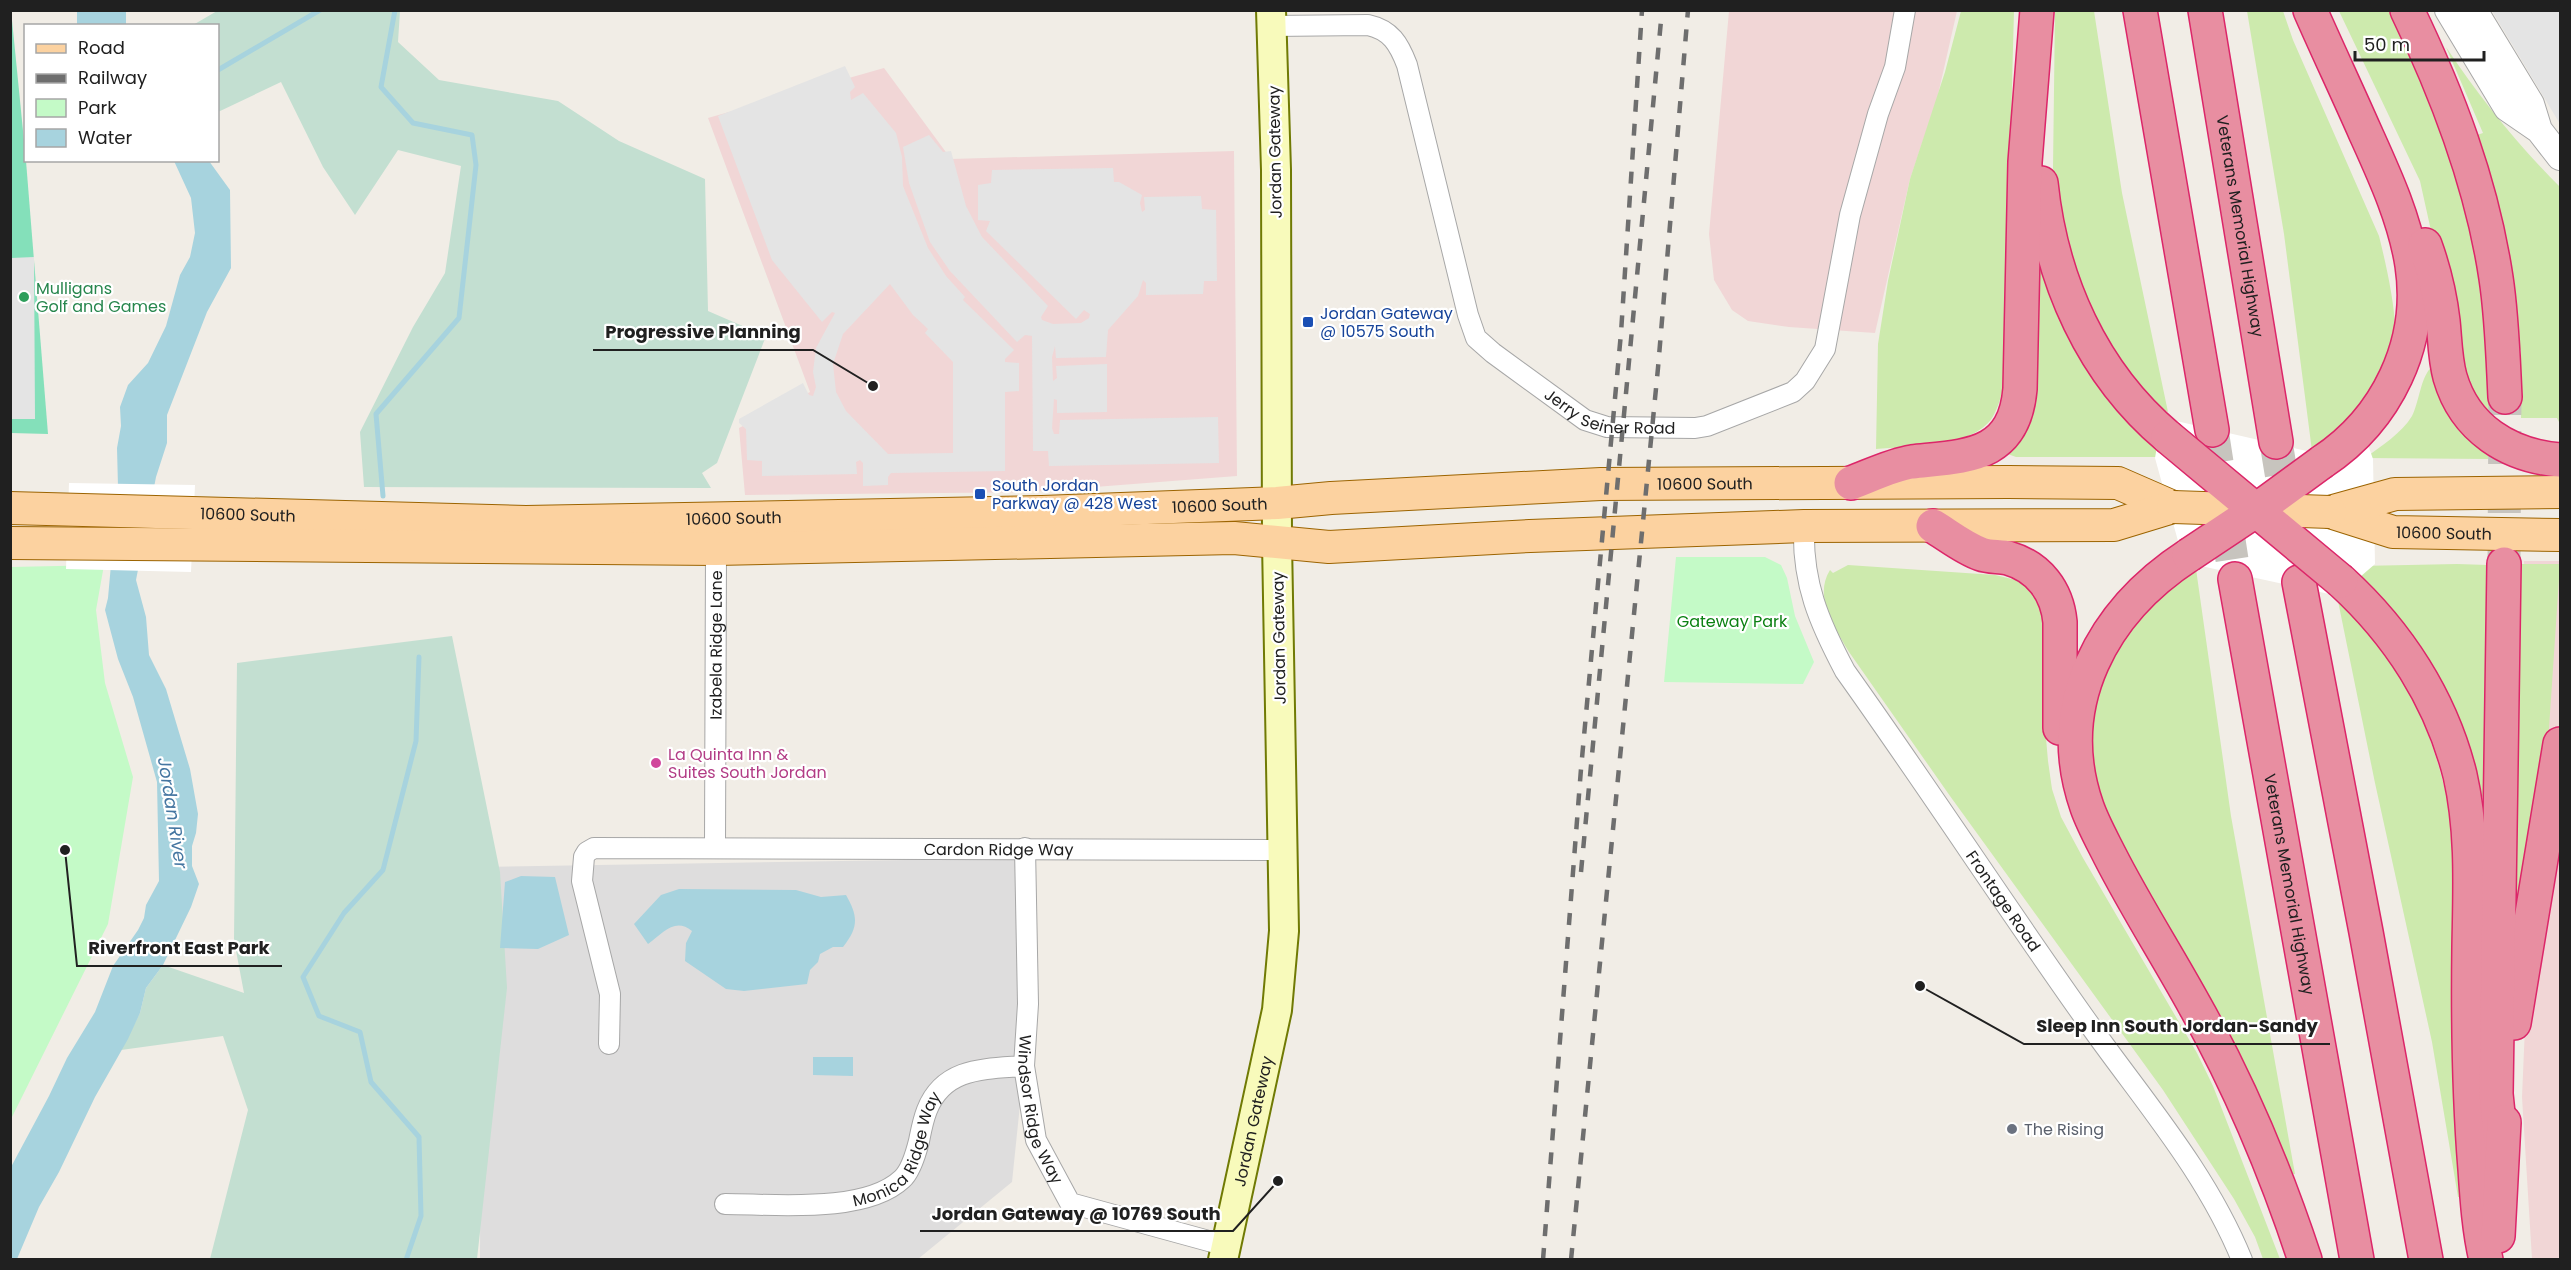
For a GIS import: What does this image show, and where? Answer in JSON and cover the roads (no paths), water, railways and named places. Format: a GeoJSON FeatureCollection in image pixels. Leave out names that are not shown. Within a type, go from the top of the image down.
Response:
{"type":"FeatureCollection","features":[{"type":"Feature","properties":{"kind":"highway"},"geometry":{"type":"LineString","coordinates":[[2038,10],[2040,176],[2045,218],[2059,273],[2074,311],[2096,352],[2135,404],[2168,436],[2341,581],[2387,629],[2415,669],[2445,728],[2461,782],[2468,822],[2470,857],[2468,1026],[2471,1119],[2478,1204],[2486,1260]]}},
{"type":"Feature","properties":{"kind":"highway"},"geometry":{"type":"LineString","coordinates":[[1851,483],[1910,463],[1974,454],[1998,439],[2015,414],[2020,389],[2025,162],[2038,10]]}},
{"type":"Feature","properties":{"kind":"highway"},"geometry":{"type":"LineString","coordinates":[[2140,10],[2212,430]]}},
{"type":"Feature","properties":{"kind":"highway","name":"Veterans Memorial Highway"},"geometry":{"type":"LineString","coordinates":[[2205,10],[2276,442]]}},
{"type":"Feature","properties":{"kind":"highway"},"geometry":{"type":"LineString","coordinates":[[2305,1260],[2278,1182],[2225,1062],[2196,1006],[2124,883],[2092,819],[2080,781],[2076,734],[2080,697],[2095,655],[2114,623],[2147,587],[2189,555],[2255,511],[2351,439],[2380,405],[2400,369],[2411,332],[2415,292],[2406,239],[2382,170],[2310,10]]}},
{"type":"Feature","properties":{"kind":"highway"},"geometry":{"type":"LineString","coordinates":[[2407,10],[2455,119],[2478,196],[2496,278],[2505,397]]}},
{"type":"Feature","properties":{"kind":"highway"},"geometry":{"type":"LineString","coordinates":[[2382,170],[2415,219],[2422,236],[2437,283],[2450,375],[2468,413],[2485,432],[2508,447],[2538,458],[2560,460]]}},
{"type":"Feature","properties":{"kind":"highway"},"geometry":{"type":"LineString","coordinates":[[1933,526],[1982,555],[2011,559],[2025,565],[2049,587],[2058,607],[2060,622],[2060,739],[2067,790],[2079,826],[2124,883]]}},
{"type":"Feature","properties":{"kind":"highway"},"geometry":{"type":"LineString","coordinates":[[2501,1143],[2496,1094],[2504,564]]}},
{"type":"Feature","properties":{"kind":"highway","name":"Veterans Memorial Highway"},"geometry":{"type":"LineString","coordinates":[[2235,579],[2357,1260]]}},
{"type":"Feature","properties":{"kind":"highway"},"geometry":{"type":"LineString","coordinates":[[2299,582],[2426,1260]]}},
{"type":"Feature","properties":{"kind":"highway"},"geometry":{"type":"LineString","coordinates":[[2498,1260],[2501,1143],[2517,994],[2560,744]]}},
{"type":"Feature","properties":{"kind":"main road","name":"Jordan Gateway"},"geometry":{"type":"LineString","coordinates":[[1225,1253],[1277,1010],[1284,931],[1277,542],[1276,170],[1271,18]]}},
{"type":"Feature","properties":{"kind":"main road","name":"10600 South"},"geometry":{"type":"LineString","coordinates":[[10,508],[192,511],[526,522],[1042,512],[1277,503],[1330,498],[1602,484],[1851,483],[2118,483],[2174,507]]}},
{"type":"Feature","properties":{"kind":"main road","name":"10600 South"},"geometry":{"type":"LineString","coordinates":[[10,543],[716,549],[1224,538],[1329,547],[1542,535],[1804,526],[2114,525],[2174,507],[2330,512],[2395,494],[2560,492]]}},
{"type":"Feature","properties":{"kind":"main road","name":"10600 South"},"geometry":{"type":"LineString","coordinates":[[2330,512],[2393,532],[2560,536]]}},
{"type":"Feature","properties":{"kind":"street","name":"Jerry Seiner Road"},"geometry":{"type":"LineString","coordinates":[[1271,18],[1368,25],[1381,28],[1393,36],[1407,65],[1465,305],[1476,338],[1575,414],[1596,425],[1695,428],[1767,404],[1793,392],[1816,365],[1825,349],[1850,215],[1875,123],[1895,67],[1905,10]]}},
{"type":"Feature","properties":{"kind":"street"},"geometry":{"type":"LineString","coordinates":[[2448,10],[2507,108],[2539,130],[2560,157]]}},
{"type":"Feature","properties":{"kind":"street"},"geometry":{"type":"LineString","coordinates":[[2474,10],[2531,104],[2539,130]]}},
{"type":"Feature","properties":{"kind":"street","name":"Frontage Road"},"geometry":{"type":"LineString","coordinates":[[1804,526],[1806,570],[1814,607],[1845,671],[2095,1032],[2178,1144],[2207,1191],[2242,1260]]}},
{"type":"Feature","properties":{"kind":"street","name":"Izabela Ridge Lane"},"geometry":{"type":"LineString","coordinates":[[715,847],[716,549]]}},
{"type":"Feature","properties":{"kind":"street","name":"Cardon Ridge Way"},"geometry":{"type":"LineString","coordinates":[[609,1044],[610,994],[582,881],[584,857],[594,848],[1283,850]]}},
{"type":"Feature","properties":{"kind":"street","name":"Windsor Ridge Way"},"geometry":{"type":"LineString","coordinates":[[1025,848],[1028,1004],[1024,1066],[1036,1140],[1070,1203],[1225,1253]]}},
{"type":"Feature","properties":{"kind":"street","name":"Monica Ridge Way"},"geometry":{"type":"LineString","coordinates":[[725,1204],[842,1205],[878,1193],[903,1179],[916,1153],[927,1110],[941,1087],[969,1070],[1024,1066]]}},
{"type":"Feature","properties":{"kind":"water"},"geometry":{"type":"Polygon","coordinates":[[[77,11],[126,11],[126,24],[77,24],[77,11]]]}},
{"type":"Feature","properties":{"kind":"water","name":"Jordan River"},"geometry":{"type":"Polygon","coordinates":[[[174,162],[210,162],[230,190],[231,268],[207,312],[167,415],[167,443],[156,477],[136,580],[146,617],[149,655],[166,689],[190,769],[198,814],[192,846],[192,866],[199,884],[191,907],[163,965],[146,988],[140,1013],[128,1039],[95,1097],[59,1172],[39,1207],[17,1259],[11,1260],[11,1167],[67,1058],[95,1012],[113,966],[138,930],[144,918],[146,905],[159,881],[157,782],[105,610],[118,487],[117,448],[121,426],[120,407],[128,385],[148,363],[166,326],[180,275],[190,257],[195,233],[191,198],[174,162]]]}},
{"type":"Feature","properties":{"kind":"water"},"geometry":{"type":"Polygon","coordinates":[[[521,876],[555,877],[569,935],[538,949],[500,948],[505,882],[521,876]]]}},
{"type":"Feature","properties":{"kind":"water"},"geometry":{"type":"Polygon","coordinates":[[[679,889],[796,890],[821,897],[846,895],[855,915],[854,927],[843,947],[833,947],[820,954],[818,962],[810,970],[807,984],[744,991],[726,989],[685,961],[686,943],[692,931],[686,927],[675,926],[664,931],[648,944],[634,924],[661,895],[679,889]]]}},
{"type":"Feature","properties":{"kind":"water"},"geometry":{"type":"Polygon","coordinates":[[[813,1057],[853,1057],[853,1076],[813,1075],[813,1057]]]}},
{"type":"Feature","properties":{"kind":"waterway"},"geometry":{"type":"LineString","coordinates":[[219,69],[320,10]]}},
{"type":"Feature","properties":{"kind":"waterway"},"geometry":{"type":"LineString","coordinates":[[383,496],[376,414],[459,318],[476,165],[472,135],[413,123],[381,87],[395,10]]}},
{"type":"Feature","properties":{"kind":"waterway"},"geometry":{"type":"LineString","coordinates":[[406,1260],[421,1216],[419,1137],[371,1082],[360,1032],[319,1016],[303,977],[344,913],[383,870],[416,741],[419,657]]}},
{"type":"Feature","properties":{"kind":"tunnel"},"geometry":{"type":"LineString","coordinates":[[2504,562],[2505,397]]}},
{"type":"Feature","properties":{"kind":"tunnel"},"geometry":{"type":"LineString","coordinates":[[2212,430],[2235,579]]}},
{"type":"Feature","properties":{"kind":"tunnel"},"geometry":{"type":"LineString","coordinates":[[2276,442],[2288,515]]}},
{"type":"Feature","properties":{"kind":"railway"},"geometry":{"type":"LineString","coordinates":[[1543,1260],[1581,769],[1621,333],[1642,10]]}},
{"type":"Feature","properties":{"kind":"railway"},"geometry":{"type":"LineString","coordinates":[[1581,872],[1662,10]]}},
{"type":"Feature","properties":{"kind":"railway"},"geometry":{"type":"LineString","coordinates":[[1571,1260],[1658,368],[1688,10]]}},
{"type":"Feature","properties":{"kind":"place","name":"Mulligans Golf and Games"},"geometry":{"type":"Point","coordinates":[24,297]}},
{"type":"Feature","properties":{"kind":"place","name":"Jordan Gateway @ 10575 South"},"geometry":{"type":"Point","coordinates":[1308,322]}},
{"type":"Feature","properties":{"kind":"place","name":"Progressive Planning"},"geometry":{"type":"Point","coordinates":[873,386]}},
{"type":"Feature","properties":{"kind":"place","name":"South Jordan Parkway @ 428 West"},"geometry":{"type":"Point","coordinates":[980,494]}},
{"type":"Feature","properties":{"kind":"place","name":"La Quinta Inn & Suites South Jordan"},"geometry":{"type":"Point","coordinates":[656,763]}},
{"type":"Feature","properties":{"kind":"place","name":"Riverfront East Park"},"geometry":{"type":"Point","coordinates":[65,850]}},
{"type":"Feature","properties":{"kind":"place","name":"Sleep Inn South Jordan-Sandy"},"geometry":{"type":"Point","coordinates":[1920,986]}},
{"type":"Feature","properties":{"kind":"place","name":"The Rising"},"geometry":{"type":"Point","coordinates":[2012,1129]}},
{"type":"Feature","properties":{"kind":"place","name":"Jordan Gateway @ 10769 South"},"geometry":{"type":"Point","coordinates":[1278,1181]}},
{"type":"Feature","properties":{"kind":"park label","name":"Gateway Park"},"geometry":{"type":"Point","coordinates":[1732,621]}}]}
